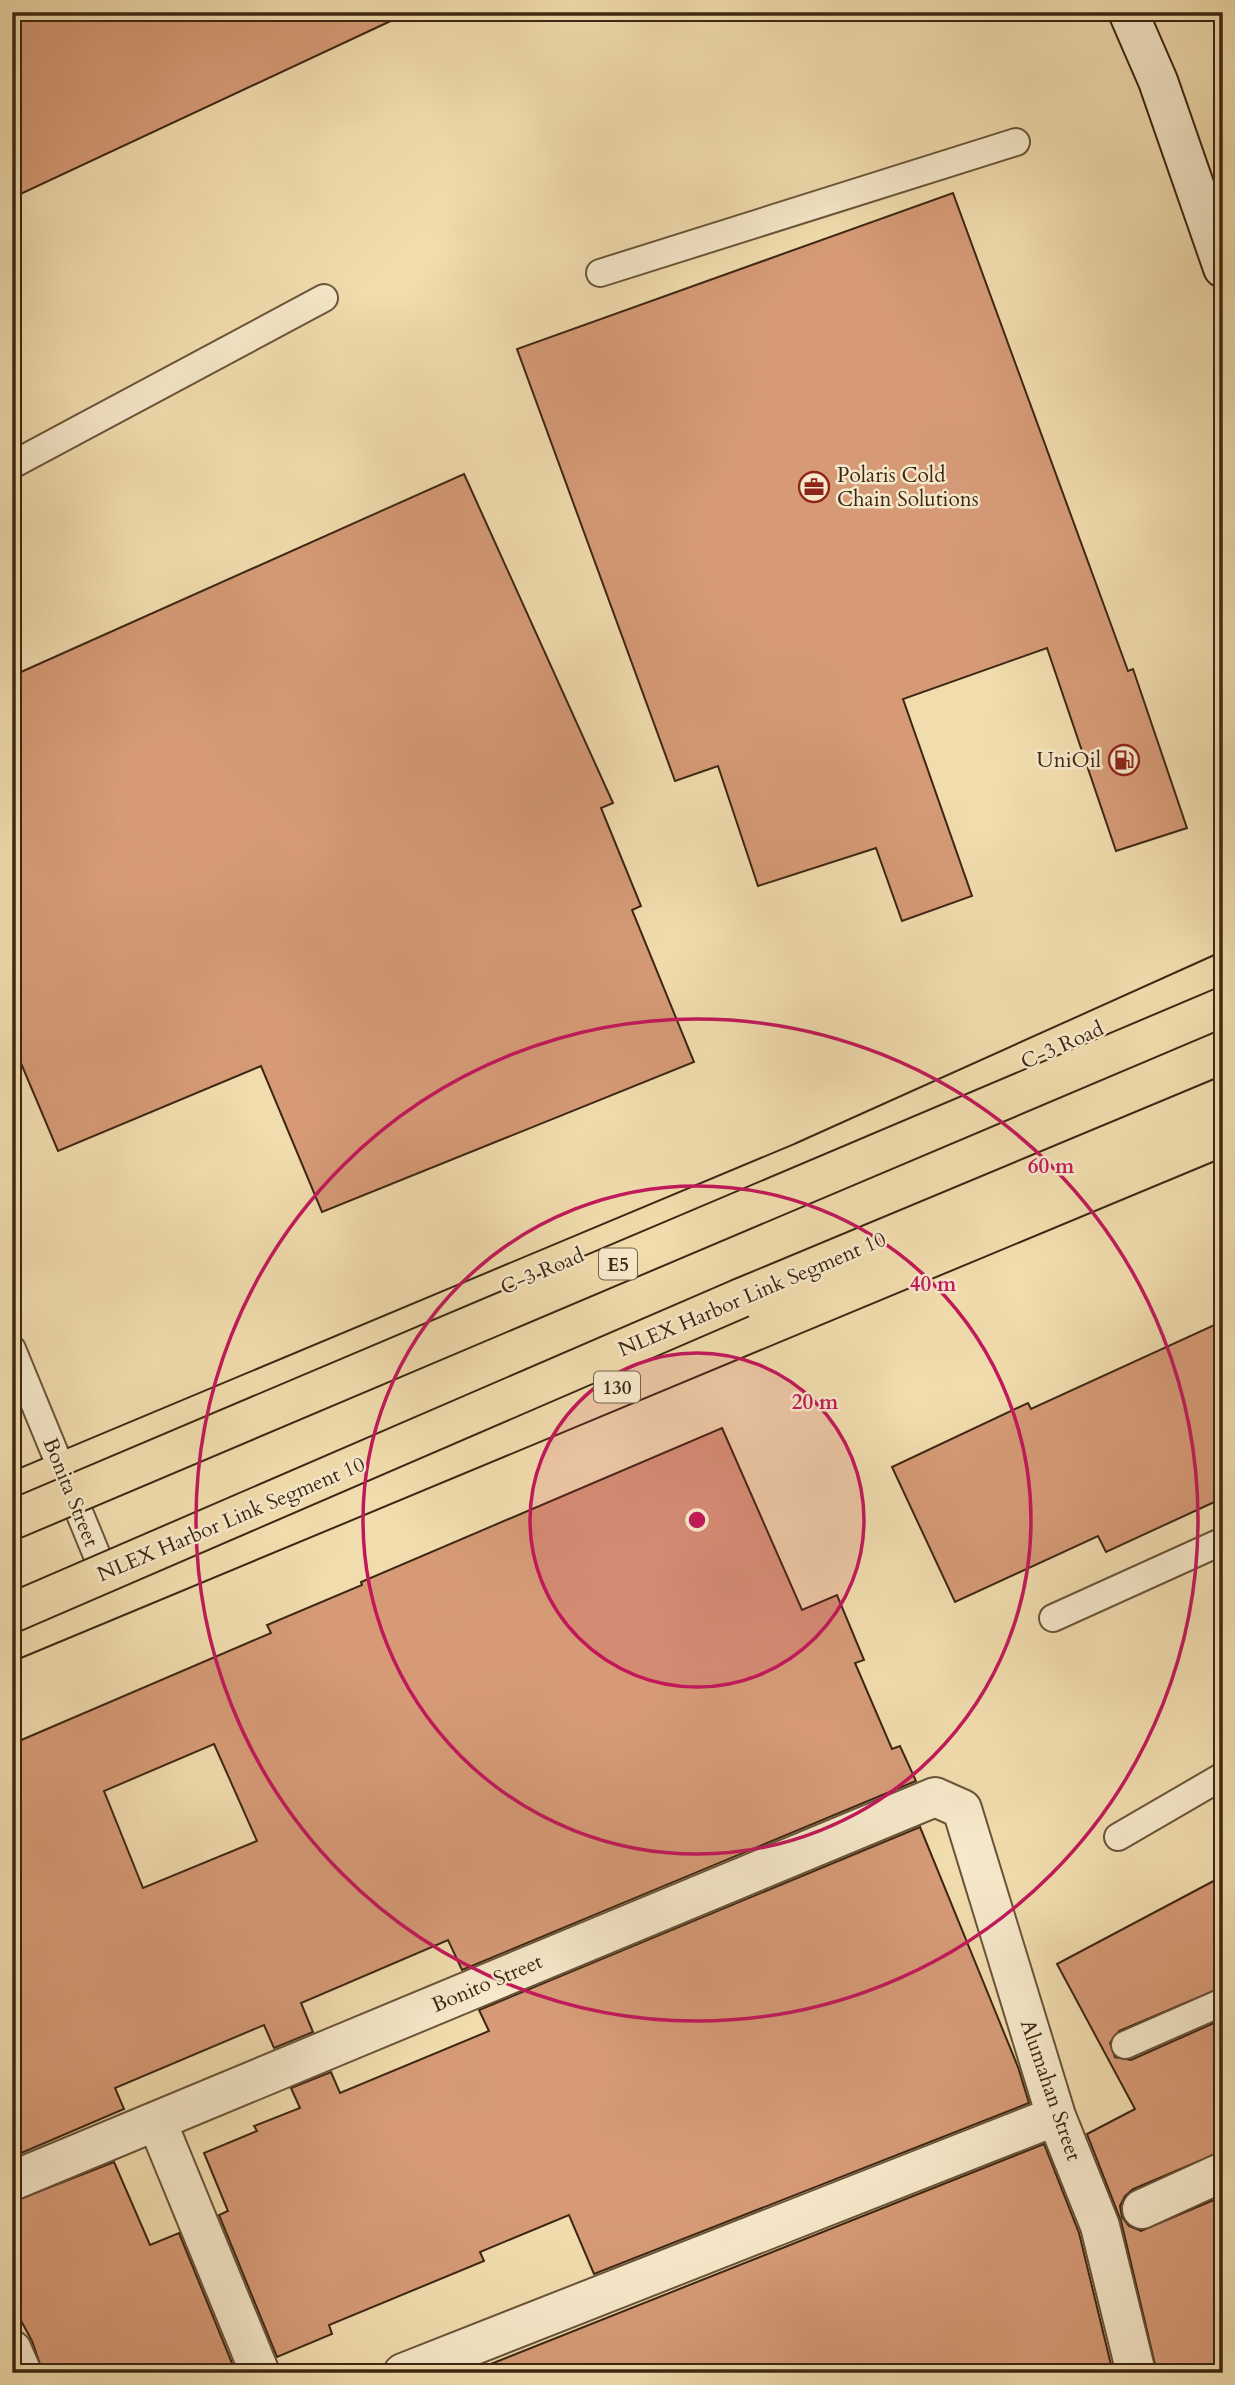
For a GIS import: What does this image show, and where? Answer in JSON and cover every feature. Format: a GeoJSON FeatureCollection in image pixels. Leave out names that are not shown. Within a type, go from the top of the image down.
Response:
{"type":"FeatureCollection","features":[{"type":"Feature","properties":{"kind":"main road","name":"C-3 Road"},"geometry":{"type":"LineString","coordinates":[[12,1493],[803,1162],[1223,973]]}},
{"type":"Feature","properties":{"kind":"main road","name":"E5"},"geometry":{"type":"LineString","coordinates":[[12,1520],[1223,1007]]}},
{"type":"Feature","properties":{"kind":"main road","name":"NLEX Harbor Link Segment 10"},"geometry":{"type":"LineString","coordinates":[[12,1613],[741,1298],[1223,1097]]}},
{"type":"Feature","properties":{"kind":"main road","name":"130"},"geometry":{"type":"LineString","coordinates":[[12,1640],[1223,1136]]}},
{"type":"Feature","properties":{"kind":"street"},"geometry":{"type":"LineString","coordinates":[[1128,12],[1158,81],[1223,268]]}},
{"type":"Feature","properties":{"kind":"street","name":"Bonito Street"},"geometry":{"type":"LineString","coordinates":[[12,2181],[916,1804],[935,1797],[962,1809]]}},
{"type":"Feature","properties":{"kind":"street","name":"Alumahan Street"},"geometry":{"type":"LineString","coordinates":[[962,1809],[1056,2116],[1100,2227],[1136,2373]]}},
{"type":"Feature","properties":{"kind":"street"},"geometry":{"type":"LineString","coordinates":[[403,2373],[1056,2116]]}},
{"type":"Feature","properties":{"kind":"street"},"geometry":{"type":"LineString","coordinates":[[157,2122],[260,2373]]}},
{"type":"Feature","properties":{"kind":"street"},"geometry":{"type":"LineString","coordinates":[[1142,2209],[1223,2172]]}},
{"type":"Feature","properties":{"kind":"street"},"geometry":{"type":"LineString","coordinates":[[12,2350],[22,2373]]}},
{"type":"Feature","properties":{"kind":"lane"},"geometry":{"type":"LineString","coordinates":[[600,273],[1016,142]]}},
{"type":"Feature","properties":{"kind":"lane"},"geometry":{"type":"LineString","coordinates":[[12,465],[324,298]]}},
{"type":"Feature","properties":{"kind":"lane","name":"Bonita Street"},"geometry":{"type":"LineString","coordinates":[[12,1349],[113,1597]]}},
{"type":"Feature","properties":{"kind":"lane"},"geometry":{"type":"LineString","coordinates":[[1053,1618],[1223,1541]]}},
{"type":"Feature","properties":{"kind":"lane"},"geometry":{"type":"LineString","coordinates":[[1118,1837],[1223,1776]]}},
{"type":"Feature","properties":{"kind":"lane"},"geometry":{"type":"LineString","coordinates":[[1125,2045],[1223,2002]]}},
{"type":"Feature","properties":{"kind":"building"},"geometry":{"type":"Polygon","coordinates":[[[12,12],[410,12],[12,198],[12,12]]]}},
{"type":"Feature","properties":{"kind":"building","name":"Polaris Cold Chain Solutions"},"geometry":{"type":"Polygon","coordinates":[[[953,193],[1128,671],[1133,669],[1187,828],[1116,851],[1047,648],[903,699],[972,896],[902,921],[876,848],[758,886],[718,766],[675,781],[517,349],[953,193]]]}},
{"type":"Feature","properties":{"kind":"building"},"geometry":{"type":"Polygon","coordinates":[[[464,474],[613,803],[601,808],[641,906],[632,910],[694,1062],[322,1212],[261,1066],[58,1151],[12,1042],[12,676],[464,474]]]}},
{"type":"Feature","properties":{"kind":"building"},"geometry":{"type":"Polygon","coordinates":[[[1223,1321],[1223,1498],[1106,1552],[1098,1536],[955,1602],[892,1467],[1028,1403],[1031,1409],[1223,1321]]]}},
{"type":"Feature","properties":{"kind":"building"},"geometry":{"type":"Polygon","coordinates":[[[722,1428],[802,1610],[837,1595],[864,1660],[855,1663],[892,1749],[900,1746],[916,1781],[462,1970],[448,1940],[301,2003],[313,2032],[274,2048],[264,2025],[115,2088],[124,2109],[12,2157],[12,1744],[271,1633],[267,1625],[362,1585],[361,1582],[722,1428]],[[214,1744],[104,1791],[143,1888],[257,1841],[214,1744]]]}},
{"type":"Feature","properties":{"kind":"building"},"geometry":{"type":"Polygon","coordinates":[[[920,1827],[1018,2067],[1029,2103],[594,2274],[569,2215],[480,2252],[484,2261],[329,2325],[332,2334],[277,2357],[219,2215],[228,2211],[204,2153],[257,2131],[254,2126],[300,2108],[291,2088],[331,2072],[340,2093],[489,2031],[479,2010],[920,1827]]]}},
{"type":"Feature","properties":{"kind":"building"},"geometry":{"type":"Polygon","coordinates":[[[1223,1876],[1223,1987],[1119,2031],[1110,2043],[1115,2057],[1131,2060],[1223,2019],[1223,2151],[1133,2189],[1125,2196],[1120,2206],[1122,2217],[1129,2226],[1141,2231],[1223,2196],[1223,2373],[1157,2373],[1121,2221],[1087,2134],[1135,2109],[1057,1964],[1223,1876]]]}},
{"type":"Feature","properties":{"kind":"building"},"geometry":{"type":"Polygon","coordinates":[[[1044,2144],[1079,2233],[1113,2373],[468,2373],[1044,2144]]]}},
{"type":"Feature","properties":{"kind":"building"},"geometry":{"type":"Polygon","coordinates":[[[114,2162],[150,2245],[179,2233],[236,2373],[43,2373],[32,2341],[12,2304],[12,2202],[114,2162]]]}},
{"type":"Feature","properties":{"kind":"place","name":"Polaris Cold Chain Solutions"},"geometry":{"type":"Point","coordinates":[814,487]}},
{"type":"Feature","properties":{"kind":"place","name":"UniOil"},"geometry":{"type":"Point","coordinates":[1124,760]}}]}
